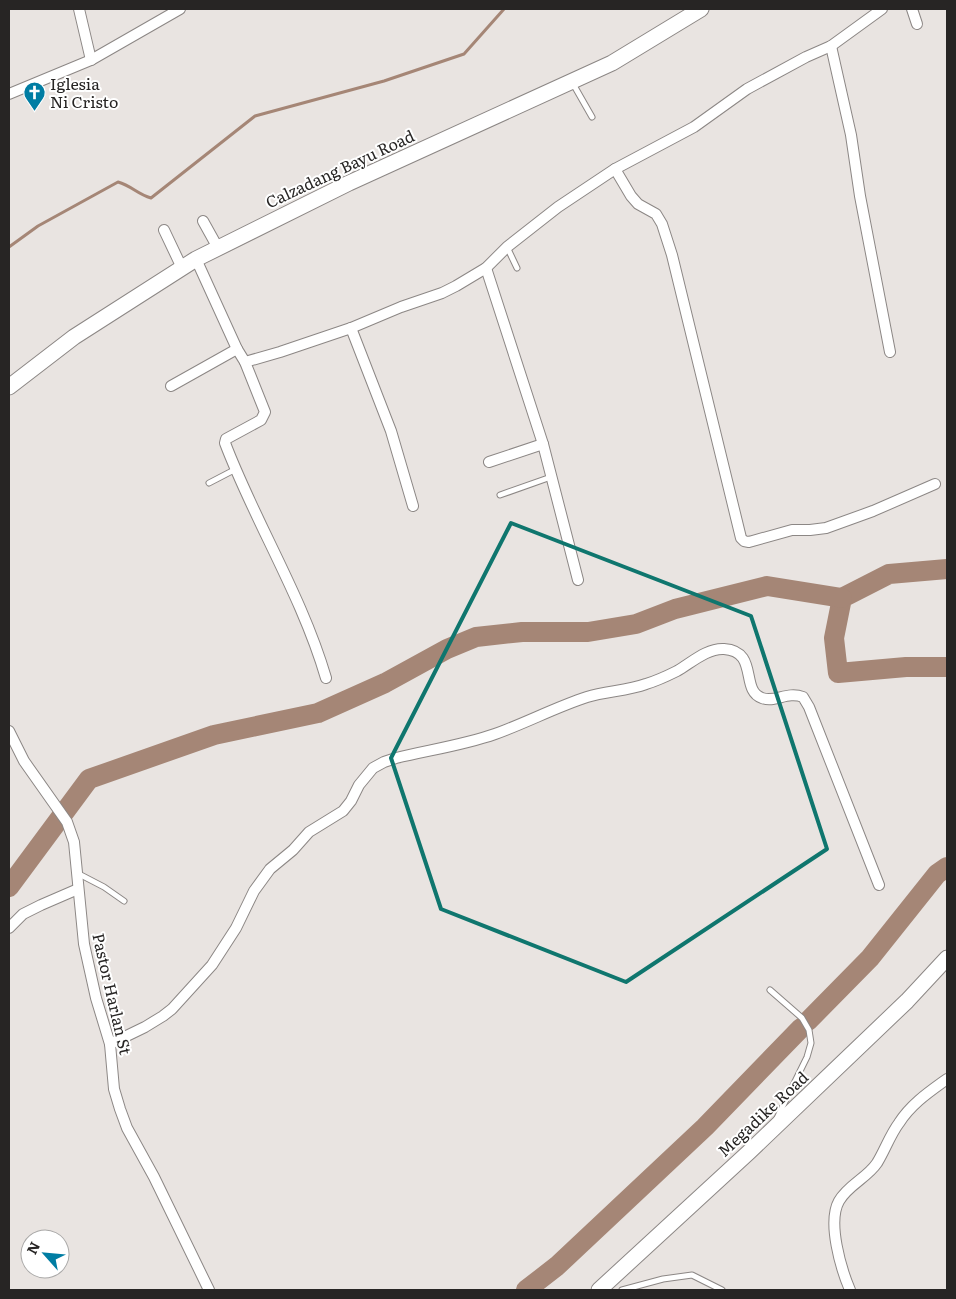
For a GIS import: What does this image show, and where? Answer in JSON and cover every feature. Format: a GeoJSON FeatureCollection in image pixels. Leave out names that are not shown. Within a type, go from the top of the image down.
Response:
{"type":"FeatureCollection","features":[{"type":"Feature","properties":{"kind":"street"},"geometry":{"type":"LineString","coordinates":[[79,9],[91,60]]}},
{"type":"Feature","properties":{"kind":"street"},"geometry":{"type":"LineString","coordinates":[[9,94],[91,60],[180,9]]}},
{"type":"Feature","properties":{"kind":"street","name":"Calzadang Bayu Road"},"geometry":{"type":"LineString","coordinates":[[9,387],[74,337],[196,259],[350,183],[612,63],[701,9]]}},
{"type":"Feature","properties":{"kind":"street"},"geometry":{"type":"LineString","coordinates":[[245,362],[351,328],[401,307],[442,293],[486,268],[507,247],[558,207],[615,169],[694,127],[747,89],[806,57],[831,46],[882,9]]}},
{"type":"Feature","properties":{"kind":"street"},"geometry":{"type":"LineString","coordinates":[[912,9],[917,24]]}},
{"type":"Feature","properties":{"kind":"street"},"geometry":{"type":"LineString","coordinates":[[831,46],[851,135],[860,196],[890,352]]}},
{"type":"Feature","properties":{"kind":"street"},"geometry":{"type":"LineString","coordinates":[[615,169],[631,196],[638,204],[656,214],[665,232],[741,538],[744,541],[750,542],[792,530],[826,528],[873,511],[935,484]]}},
{"type":"Feature","properties":{"kind":"street"},"geometry":{"type":"LineString","coordinates":[[202,220],[218,248]]}},
{"type":"Feature","properties":{"kind":"street"},"geometry":{"type":"LineString","coordinates":[[164,230],[182,268]]}},
{"type":"Feature","properties":{"kind":"street"},"geometry":{"type":"LineString","coordinates":[[196,259],[237,349],[245,362],[265,412],[261,420],[226,439],[225,442],[297,603],[326,678]]}},
{"type":"Feature","properties":{"kind":"street"},"geometry":{"type":"LineString","coordinates":[[486,268],[543,444],[578,580]]}},
{"type":"Feature","properties":{"kind":"street"},"geometry":{"type":"LineString","coordinates":[[351,328],[391,431],[413,506]]}},
{"type":"Feature","properties":{"kind":"street"},"geometry":{"type":"LineString","coordinates":[[171,386],[237,349]]}},
{"type":"Feature","properties":{"kind":"street"},"geometry":{"type":"LineString","coordinates":[[489,462],[543,444]]}},
{"type":"Feature","properties":{"kind":"street"},"geometry":{"type":"LineString","coordinates":[[110,1044],[145,1027],[172,1008],[212,965],[236,928],[254,891],[270,868],[293,850],[309,832],[343,811],[351,801],[359,785],[373,768],[396,758],[494,734],[587,697],[644,685],[675,672],[712,650],[724,649],[741,655],[746,662],[755,693],[762,698],[771,699],[791,694],[803,697],[809,707],[879,886]]}},
{"type":"Feature","properties":{"kind":"street","name":"Pastor Harlan St"},"geometry":{"type":"LineString","coordinates":[[9,731],[24,761],[67,822],[74,842],[86,953],[96,998],[110,1044],[114,1089],[122,1118],[154,1177],[209,1290]]}},
{"type":"Feature","properties":{"kind":"street"},"geometry":{"type":"LineString","coordinates":[[9,928],[23,914],[78,889]]}},
{"type":"Feature","properties":{"kind":"street","name":"Megadike Road"},"geometry":{"type":"LineString","coordinates":[[599,1290],[770,1132],[907,1001],[947,958]]}},
{"type":"Feature","properties":{"kind":"street"},"geometry":{"type":"LineString","coordinates":[[850,1290],[834,1234],[838,1201],[877,1163],[898,1124],[908,1110],[947,1080]]}},
{"type":"Feature","properties":{"kind":"lane"},"geometry":{"type":"LineString","coordinates":[[572,82],[592,117]]}},
{"type":"Feature","properties":{"kind":"lane"},"geometry":{"type":"LineString","coordinates":[[507,247],[517,268]]}},
{"type":"Feature","properties":{"kind":"lane"},"geometry":{"type":"LineString","coordinates":[[209,483],[236,469]]}},
{"type":"Feature","properties":{"kind":"lane"},"geometry":{"type":"LineString","coordinates":[[500,496],[551,477]]}},
{"type":"Feature","properties":{"kind":"lane"},"geometry":{"type":"LineString","coordinates":[[77,872],[104,886],[124,901]]}},
{"type":"Feature","properties":{"kind":"lane"},"geometry":{"type":"LineString","coordinates":[[770,990],[802,1018],[809,1030],[811,1043],[807,1057],[770,1132]]}},
{"type":"Feature","properties":{"kind":"lane"},"geometry":{"type":"LineString","coordinates":[[622,1290],[692,1275],[722,1290]]}},
{"type":"Feature","properties":{"kind":"highlighted area"},"geometry":{"type":"Polygon","coordinates":[[[511,523],[751,616],[827,849],[626,982],[441,909],[391,758],[511,523]]]}},
{"type":"Feature","properties":{"kind":"waterway"},"geometry":{"type":"LineString","coordinates":[[9,247],[38,226],[118,182],[151,198],[255,116],[384,81],[464,54],[504,9]]}},
{"type":"Feature","properties":{"kind":"waterway"},"geometry":{"type":"LineString","coordinates":[[947,569],[889,574],[842,598],[834,638],[838,673],[906,667],[947,667]]}},
{"type":"Feature","properties":{"kind":"waterway"},"geometry":{"type":"LineString","coordinates":[[9,887],[89,779],[214,735],[318,713],[385,683],[447,649],[476,637],[522,632],[588,632],[636,624],[675,609],[767,586],[842,598]]}},
{"type":"Feature","properties":{"kind":"waterway"},"geometry":{"type":"LineString","coordinates":[[808,1021],[870,958],[937,874],[947,867]]}},
{"type":"Feature","properties":{"kind":"waterway"},"geometry":{"type":"LineString","coordinates":[[526,1290],[557,1266],[705,1127],[801,1028]]}},
{"type":"Feature","properties":{"kind":"place","name":"Iglesia Ni Cristo"},"geometry":{"type":"Point","coordinates":[34,112]}}]}
